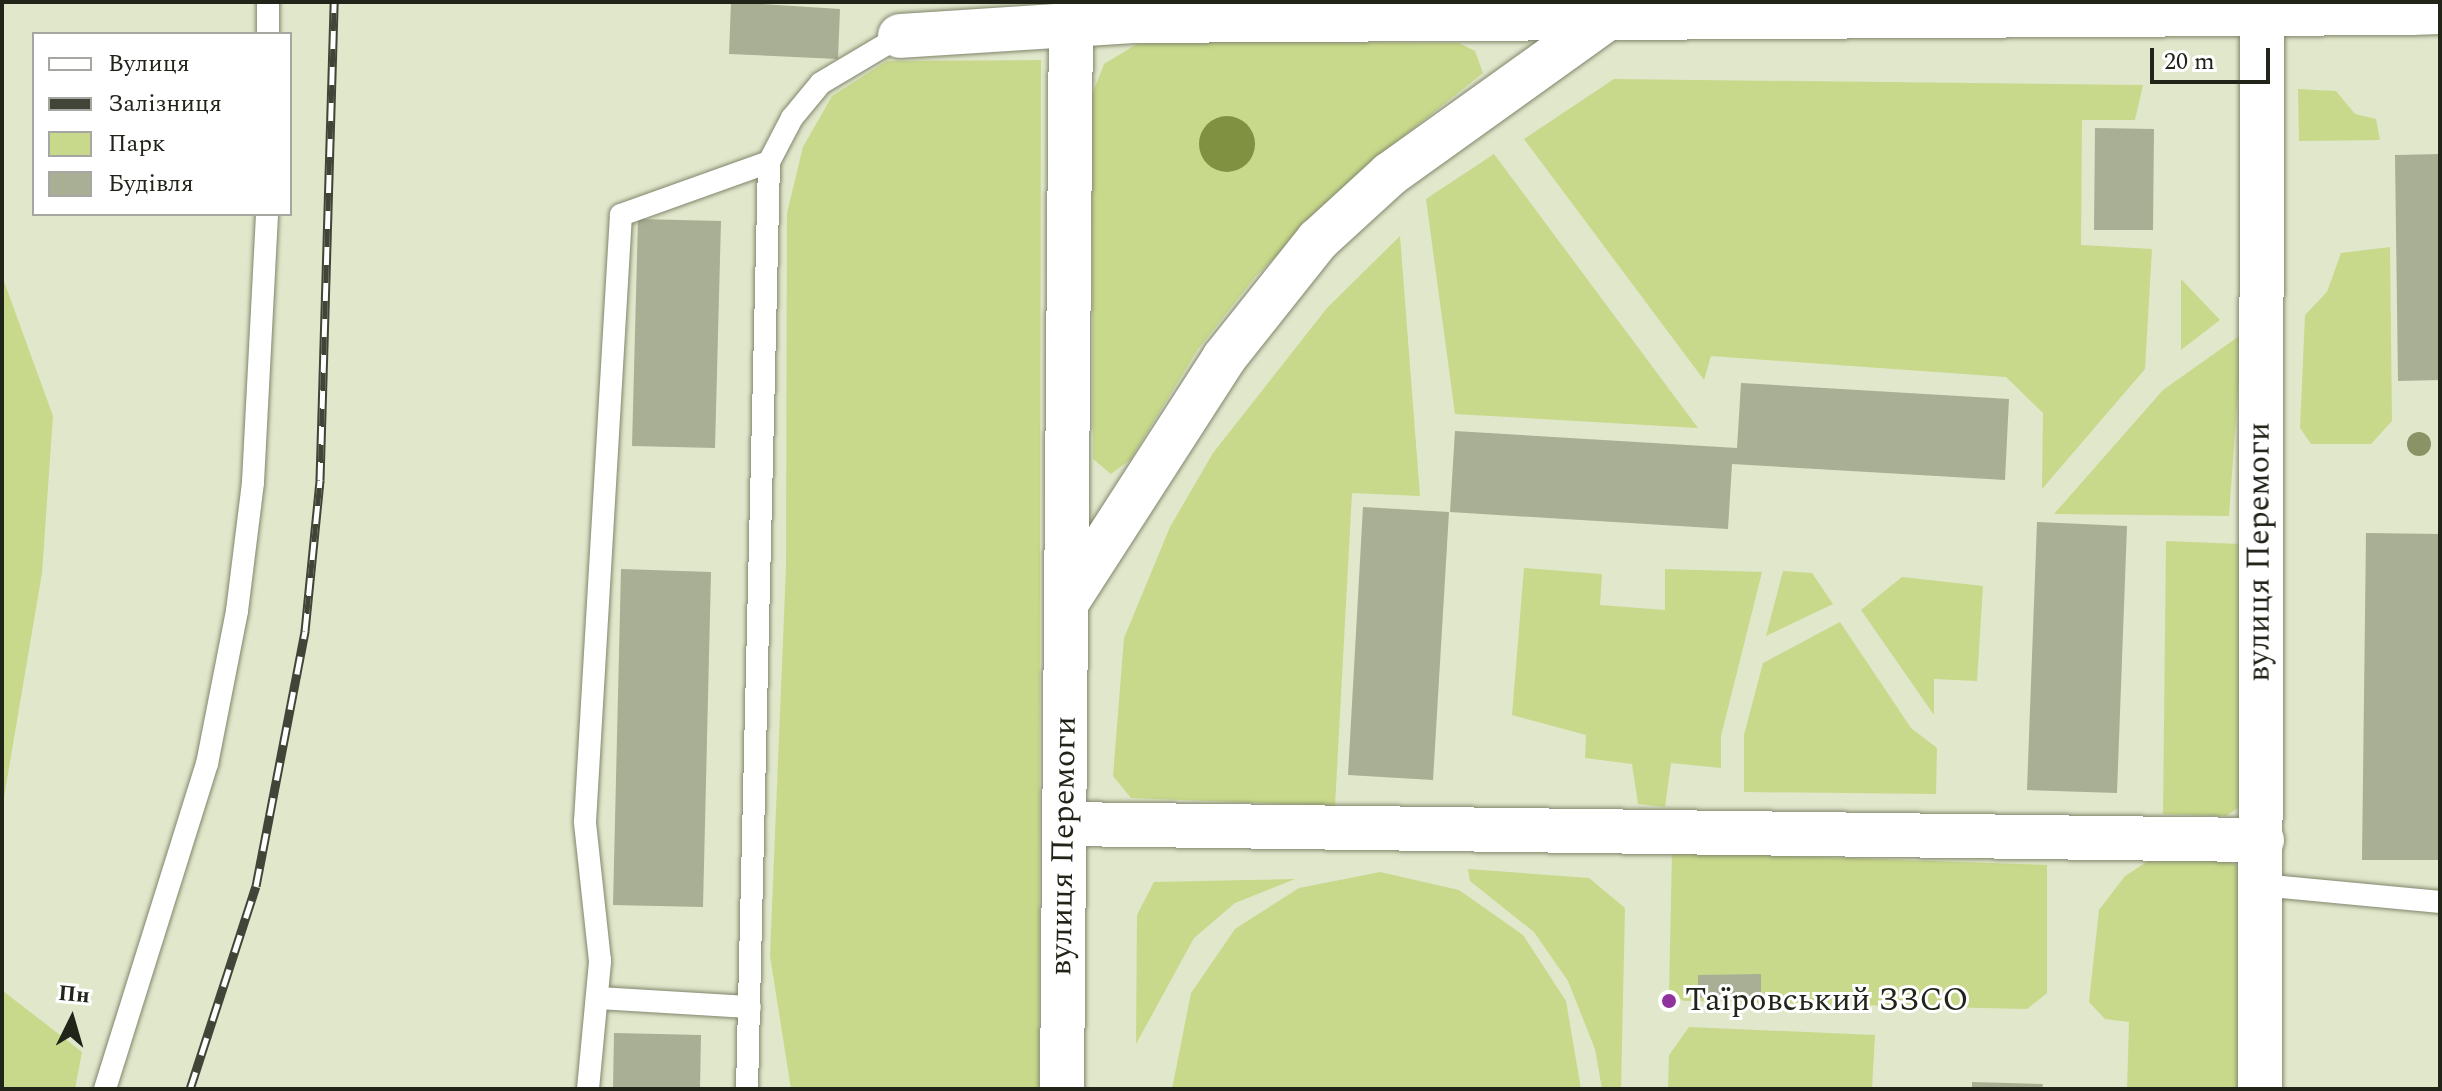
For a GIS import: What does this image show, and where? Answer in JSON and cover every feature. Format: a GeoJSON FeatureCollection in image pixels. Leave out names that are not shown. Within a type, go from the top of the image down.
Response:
{"type":"FeatureCollection","features":[{"type":"Feature","properties":{"kind":"street"},"geometry":{"type":"LineString","coordinates":[[900,36],[1071,25],[1131,12],[1608,18],[1969,8],[2262,15],[2421,9]]}},
{"type":"Feature","properties":{"kind":"street","name":"вулиця Перемоги"},"geometry":{"type":"LineString","coordinates":[[2260,1089],[2262,15]]}},
{"type":"Feature","properties":{"kind":"street"},"geometry":{"type":"LineString","coordinates":[[1067,602],[1224,358],[1318,240],[1390,174],[1608,18]]}},
{"type":"Feature","properties":{"kind":"street","name":"вулиця Перемоги"},"geometry":{"type":"LineString","coordinates":[[1062,1089],[1071,25]]}},
{"type":"Feature","properties":{"kind":"street"},"geometry":{"type":"LineString","coordinates":[[1064,824],[2262,840]]}},
{"type":"Feature","properties":{"kind":"lane"},"geometry":{"type":"LineString","coordinates":[[268,2],[268,32]]}},
{"type":"Feature","properties":{"kind":"lane"},"geometry":{"type":"LineString","coordinates":[[747,1089],[769,162],[792,118],[821,83],[900,36]]}},
{"type":"Feature","properties":{"kind":"lane"},"geometry":{"type":"LineString","coordinates":[[588,1089],[600,961],[585,822],[621,215],[769,162]]}},
{"type":"Feature","properties":{"kind":"lane"},"geometry":{"type":"LineString","coordinates":[[105,1089],[207,764],[237,611],[253,482],[267,216]]}},
{"type":"Feature","properties":{"kind":"lane"},"geometry":{"type":"LineString","coordinates":[[2261,885],[2440,902]]}},
{"type":"Feature","properties":{"kind":"lane"},"geometry":{"type":"LineString","coordinates":[[597,998],[750,1007]]}},
{"type":"Feature","properties":{"kind":"green space"},"geometry":{"type":"Polygon","coordinates":[[[1142,41],[1459,43],[1475,51],[1483,73],[1376,158],[1255,277],[1198,349],[1130,460],[1111,474],[1093,459],[1092,95],[1104,64],[1142,41]]]}},
{"type":"Feature","properties":{"kind":"green space"},"geometry":{"type":"Polygon","coordinates":[[[1041,60],[1039,1089],[791,1089],[770,956],[786,567],[787,213],[803,147],[832,96],[887,61],[1041,60]]]}},
{"type":"Feature","properties":{"kind":"green space"},"geometry":{"type":"Polygon","coordinates":[[[1614,79],[2143,85],[2135,120],[2082,120],[2081,245],[2152,249],[2145,369],[2042,489],[2043,413],[2006,377],[1711,356],[1704,380],[1524,139],[1614,79]]]}},
{"type":"Feature","properties":{"kind":"green space"},"geometry":{"type":"Polygon","coordinates":[[[2298,89],[2336,91],[2355,114],[2376,119],[2380,140],[2299,141],[2298,89]]]}},
{"type":"Feature","properties":{"kind":"green space"},"geometry":{"type":"Polygon","coordinates":[[[1494,154],[1698,428],[1455,414],[1426,199],[1494,154]]]}},
{"type":"Feature","properties":{"kind":"green space"},"geometry":{"type":"Polygon","coordinates":[[[1400,236],[1420,496],[1352,493],[1335,806],[1131,798],[1113,776],[1124,638],[1170,527],[1213,453],[1327,308],[1400,236]]]}},
{"type":"Feature","properties":{"kind":"green space"},"geometry":{"type":"Polygon","coordinates":[[[2390,247],[2392,421],[2371,444],[2311,444],[2300,428],[2305,315],[2327,292],[2341,253],[2390,247]]]}},
{"type":"Feature","properties":{"kind":"green space"},"geometry":{"type":"Polygon","coordinates":[[[2,276],[53,416],[42,573],[2,809],[2,276]]]}},
{"type":"Feature","properties":{"kind":"green space"},"geometry":{"type":"Polygon","coordinates":[[[2181,279],[2220,320],[2181,350],[2181,279]]]}},
{"type":"Feature","properties":{"kind":"green space"},"geometry":{"type":"Polygon","coordinates":[[[2242,334],[2229,516],[2054,514],[2163,390],[2242,334]]]}},
{"type":"Feature","properties":{"kind":"green space"},"geometry":{"type":"Polygon","coordinates":[[[2166,541],[2240,544],[2242,805],[2226,816],[2163,814],[2166,541]]]}},
{"type":"Feature","properties":{"kind":"green space"},"geometry":{"type":"Polygon","coordinates":[[[1524,568],[1602,574],[1600,605],[1665,610],[1665,569],[1762,572],[1721,736],[1721,768],[1671,763],[1665,807],[1638,804],[1632,764],[1585,758],[1586,735],[1512,715],[1524,568]]]}},
{"type":"Feature","properties":{"kind":"green space"},"geometry":{"type":"Polygon","coordinates":[[[1783,571],[1812,573],[1833,604],[1766,636],[1783,571]]]}},
{"type":"Feature","properties":{"kind":"green space"},"geometry":{"type":"Polygon","coordinates":[[[1902,577],[1983,586],[1977,681],[1934,679],[1934,715],[1861,610],[1902,577]]]}},
{"type":"Feature","properties":{"kind":"green space"},"geometry":{"type":"Polygon","coordinates":[[[1840,622],[1911,728],[1937,748],[1936,794],[1744,792],[1744,735],[1763,663],[1840,622]]]}},
{"type":"Feature","properties":{"kind":"green space"},"geometry":{"type":"Polygon","coordinates":[[[1672,852],[2047,865],[2047,993],[2027,1009],[1684,1001],[1669,993],[1672,852]]]}},
{"type":"Feature","properties":{"kind":"green space"},"geometry":{"type":"Polygon","coordinates":[[[2153,858],[2225,858],[2240,868],[2238,1089],[2127,1089],[2129,1022],[2105,1019],[2089,1002],[2099,910],[2125,876],[2153,858]]]}},
{"type":"Feature","properties":{"kind":"green space"},"geometry":{"type":"Polygon","coordinates":[[[1468,869],[1589,878],[1625,908],[1621,1089],[1602,1089],[1595,1049],[1568,981],[1534,932],[1470,881],[1468,869]]]}},
{"type":"Feature","properties":{"kind":"green space"},"geometry":{"type":"Polygon","coordinates":[[[1380,872],[1459,890],[1523,935],[1566,1001],[1581,1089],[1172,1089],[1191,993],[1235,929],[1299,888],[1380,872]]]}},
{"type":"Feature","properties":{"kind":"green space"},"geometry":{"type":"Polygon","coordinates":[[[1295,879],[1235,903],[1194,938],[1136,1044],[1137,915],[1154,882],[1295,879]]]}},
{"type":"Feature","properties":{"kind":"green space"},"geometry":{"type":"Polygon","coordinates":[[[2,978],[3,991],[82,1052],[75,1089],[2,1089],[2,978]]]}},
{"type":"Feature","properties":{"kind":"green space"},"geometry":{"type":"Polygon","coordinates":[[[1689,1027],[1875,1035],[1872,1089],[1668,1089],[1669,1055],[1689,1027]]]}},
{"type":"Feature","properties":{"kind":"shaded area"},"geometry":{"type":"Polygon","coordinates":[[[1227,116],[1247,124],[1255,144],[1247,164],[1227,172],[1207,164],[1199,144],[1207,124],[1227,116]]]}},
{"type":"Feature","properties":{"kind":"building"},"geometry":{"type":"Polygon","coordinates":[[[731,2],[840,9],[838,59],[729,54],[731,2]]]}},
{"type":"Feature","properties":{"kind":"building"},"geometry":{"type":"Polygon","coordinates":[[[2095,128],[2154,129],[2153,230],[2094,230],[2095,128]]]}},
{"type":"Feature","properties":{"kind":"building"},"geometry":{"type":"Polygon","coordinates":[[[2440,154],[2440,380],[2398,381],[2395,155],[2440,154]]]}},
{"type":"Feature","properties":{"kind":"building"},"geometry":{"type":"Polygon","coordinates":[[[638,219],[721,221],[715,448],[632,446],[638,219]]]}},
{"type":"Feature","properties":{"kind":"building"},"geometry":{"type":"Polygon","coordinates":[[[1741,383],[2009,399],[2005,480],[1732,464],[1728,529],[1450,512],[1455,431],[1737,448],[1741,383]]]}},
{"type":"Feature","properties":{"kind":"building"},"geometry":{"type":"Polygon","coordinates":[[[1363,507],[1449,512],[1433,780],[1348,775],[1363,507]]]}},
{"type":"Feature","properties":{"kind":"building"},"geometry":{"type":"Polygon","coordinates":[[[2037,522],[2127,526],[2117,793],[2027,790],[2037,522]]]}},
{"type":"Feature","properties":{"kind":"building"},"geometry":{"type":"Polygon","coordinates":[[[2366,533],[2440,534],[2440,860],[2362,860],[2366,533]]]}},
{"type":"Feature","properties":{"kind":"building"},"geometry":{"type":"Polygon","coordinates":[[[621,569],[711,572],[703,907],[613,905],[621,569]]]}},
{"type":"Feature","properties":{"kind":"building"},"geometry":{"type":"Polygon","coordinates":[[[1761,974],[1761,996],[1698,998],[1698,975],[1761,974]]]}},
{"type":"Feature","properties":{"kind":"building"},"geometry":{"type":"Polygon","coordinates":[[[614,1033],[701,1035],[700,1089],[613,1089],[614,1033]]]}},
{"type":"Feature","properties":{"kind":"building"},"geometry":{"type":"Polygon","coordinates":[[[1972,1082],[2043,1084],[2042,1089],[1972,1089],[1972,1082]]]}},
{"type":"Feature","properties":{"kind":"railway"},"geometry":{"type":"LineString","coordinates":[[190,1089],[256,886],[305,631],[320,480],[334,2]]}},
{"type":"Feature","properties":{"kind":"place","name":"Таїровський ЗЗСО"},"geometry":{"type":"Point","coordinates":[1669,1001]}}]}
